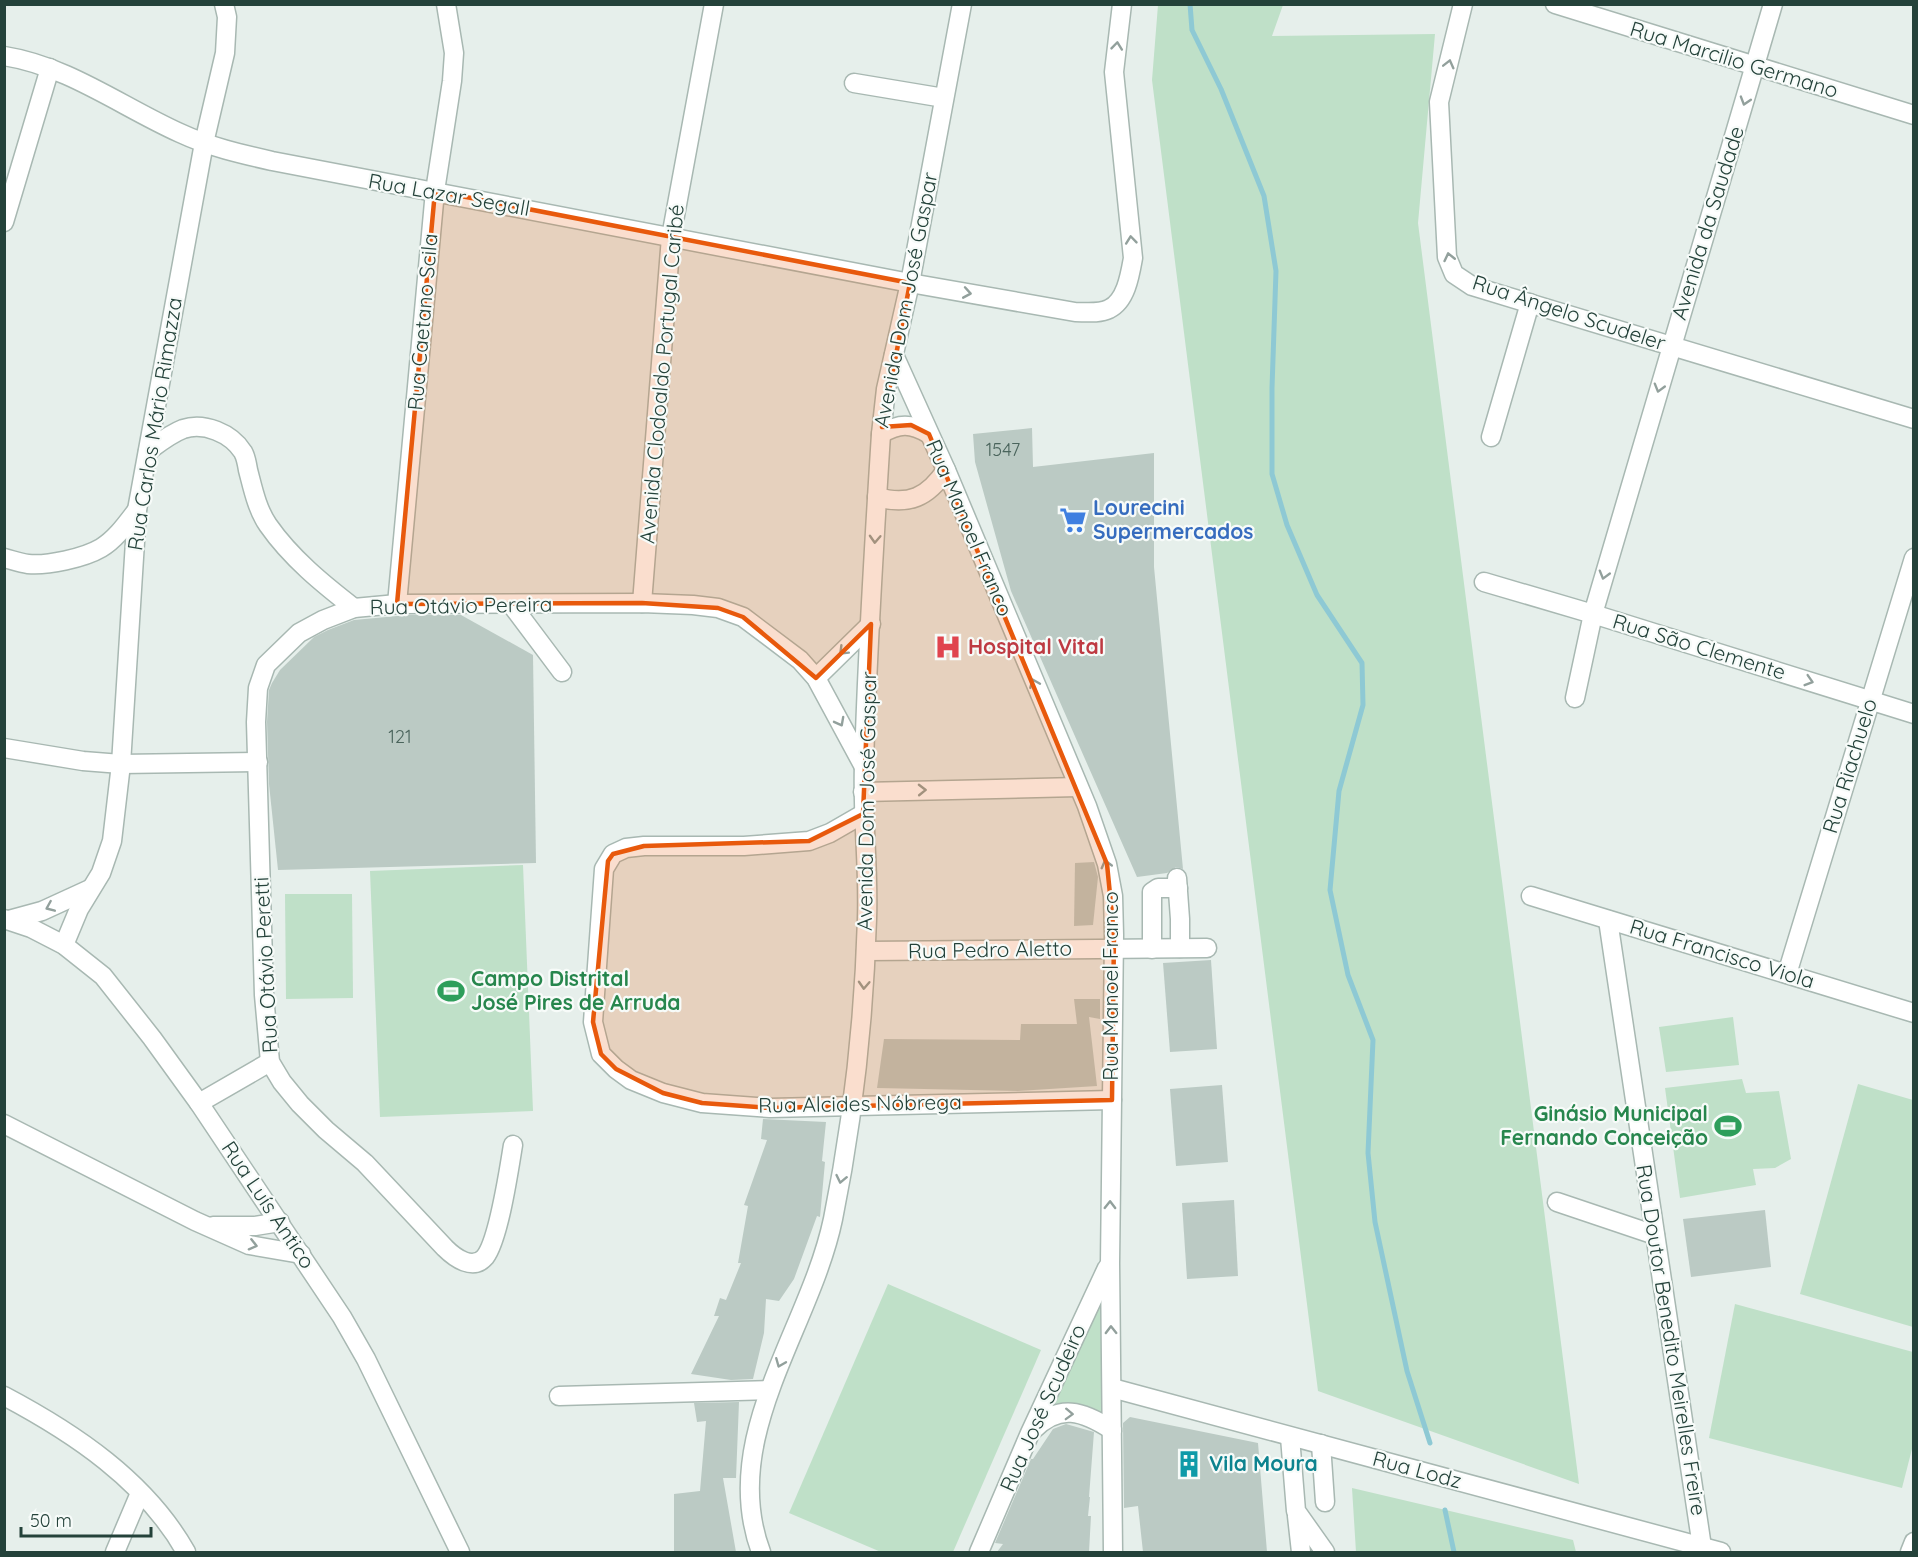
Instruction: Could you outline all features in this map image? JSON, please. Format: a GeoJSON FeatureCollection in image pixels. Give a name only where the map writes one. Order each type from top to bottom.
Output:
{"type":"FeatureCollection","features":[{"type":"Feature","properties":{"kind":"street","name":"Rua Carlos Mário Rimazza"},"geometry":{"type":"LineString","coordinates":[[64,945],[79,909],[101,873],[112,841],[121,764],[137,510],[204,142],[225,53],[227,17],[224,4]]}},
{"type":"Feature","properties":{"kind":"street","name":"Rua Caetano Scila"},"geometry":{"type":"LineString","coordinates":[[397,604],[435,192],[452,81],[453,52],[446,4]]}},
{"type":"Feature","properties":{"kind":"street","name":"Avenida Clodoaldo Portugal Caribé"},"geometry":{"type":"LineString","coordinates":[[642,603],[671,237],[714,4]]}},
{"type":"Feature","properties":{"kind":"street","name":"Avenida Dom José Gaspar"},"geometry":{"type":"LineString","coordinates":[[761,1552],[753,1532],[749,1477],[756,1436],[769,1390],[813,1284],[830,1230],[843,1167],[861,1022],[866,951],[863,792],[881,434],[886,389],[910,283],[962,4]]}},
{"type":"Feature","properties":{"kind":"street","name":"Rua Lazar Segall"},"geometry":{"type":"LineString","coordinates":[[4,56],[50,68],[181,134],[221,149],[272,161],[910,283],[1075,312],[1094,312],[1110,309],[1122,296],[1130,278],[1133,258],[1114,72],[1122,4]]}},
{"type":"Feature","properties":{"kind":"street","name":"Rua Ângelo Scudeler"},"geometry":{"type":"LineString","coordinates":[[1463,4],[1439,102],[1447,257],[1454,274],[1472,286],[1914,419]]}},
{"type":"Feature","properties":{"kind":"street","name":"Rua Marcilio Germano"},"geometry":{"type":"LineString","coordinates":[[1555,4],[1914,116]]}},
{"type":"Feature","properties":{"kind":"street","name":"Avenida da Saudade"},"geometry":{"type":"LineString","coordinates":[[1575,699],[1593,614],[1773,4]]}},
{"type":"Feature","properties":{"kind":"street"},"geometry":{"type":"LineString","coordinates":[[4,222],[50,68]]}},
{"type":"Feature","properties":{"kind":"street"},"geometry":{"type":"LineString","coordinates":[[854,83],[944,98]]}},
{"type":"Feature","properties":{"kind":"street"},"geometry":{"type":"LineString","coordinates":[[1491,437],[1530,303]]}},
{"type":"Feature","properties":{"kind":"street","name":"Rua Manoel Franco"},"geometry":{"type":"LineString","coordinates":[[894,355],[946,471],[1087,806],[1107,864],[1113,896],[1110,1263],[1113,1552]]}},
{"type":"Feature","properties":{"kind":"street"},"geometry":{"type":"LineString","coordinates":[[881,434],[890,428],[905,425],[918,427],[929,434]]}},
{"type":"Feature","properties":{"kind":"street","name":"Rua Otávio Pereira"},"geometry":{"type":"LineString","coordinates":[[148,451],[186,428],[204,427],[220,432],[233,441],[244,453],[255,498],[266,523],[284,546],[322,584],[354,608],[397,604],[642,603],[718,608],[743,617],[800,660],[816,678],[864,766]]}},
{"type":"Feature","properties":{"kind":"street"},"geometry":{"type":"LineString","coordinates":[[877,496],[899,501],[918,496],[934,488],[946,471]]}},
{"type":"Feature","properties":{"kind":"street"},"geometry":{"type":"LineString","coordinates":[[4,558],[29,564],[53,562],[101,548],[120,532],[137,510]]}},
{"type":"Feature","properties":{"kind":"street","name":"Rua Riachuelo"},"geometry":{"type":"LineString","coordinates":[[1787,974],[1914,558]]}},
{"type":"Feature","properties":{"kind":"street","name":"Rua São Clemente"},"geometry":{"type":"LineString","coordinates":[[1484,582],[1914,714]]}},
{"type":"Feature","properties":{"kind":"street"},"geometry":{"type":"LineString","coordinates":[[511,604],[562,672]]}},
{"type":"Feature","properties":{"kind":"street","name":"Rua Otávio Peretti"},"geometry":{"type":"LineString","coordinates":[[354,608],[323,620],[299,633],[266,665],[258,688],[256,722],[264,995],[270,1062],[282,1082],[309,1113],[365,1163],[454,1257],[464,1262],[475,1263],[484,1258],[492,1244],[505,1192],[513,1144]]}},
{"type":"Feature","properties":{"kind":"street"},"geometry":{"type":"LineString","coordinates":[[816,678],[871,624]]}},
{"type":"Feature","properties":{"kind":"street"},"geometry":{"type":"LineString","coordinates":[[4,748],[83,761],[121,764],[258,762]]}},
{"type":"Feature","properties":{"kind":"street"},"geometry":{"type":"LineString","coordinates":[[863,792],[1078,787]]}},
{"type":"Feature","properties":{"kind":"street","name":"Rua Alcides Nóbrega"},"geometry":{"type":"LineString","coordinates":[[863,814],[830,833],[808,841],[744,846],[644,846],[626,848],[613,854],[604,869],[593,1022],[601,1054],[631,1080],[663,1093],[702,1103],[770,1108],[1112,1100]]}},
{"type":"Feature","properties":{"kind":"street"},"geometry":{"type":"LineString","coordinates":[[1152,948],[1152,892],[1158,888],[1178,883],[1180,948]]}},
{"type":"Feature","properties":{"kind":"street"},"geometry":{"type":"LineString","coordinates":[[7,920],[42,911],[90,889]]}},
{"type":"Feature","properties":{"kind":"street","name":"Rua Francisco Viola"},"geometry":{"type":"LineString","coordinates":[[1531,896],[1914,1012]]}},
{"type":"Feature","properties":{"kind":"street","name":"Rua Luís Antico"},"geometry":{"type":"LineString","coordinates":[[7,920],[31,928],[64,945],[103,976],[199,1103],[342,1317],[366,1359],[460,1552]]}},
{"type":"Feature","properties":{"kind":"street","name":"Rua Doutor Benedito Meirelles Freire"},"geometry":{"type":"LineString","coordinates":[[1608,920],[1702,1547]]}},
{"type":"Feature","properties":{"kind":"street","name":"Rua Pedro Aletto"},"geometry":{"type":"LineString","coordinates":[[866,951],[1207,948]]}},
{"type":"Feature","properties":{"kind":"street"},"geometry":{"type":"LineString","coordinates":[[199,1103],[270,1062]]}},
{"type":"Feature","properties":{"kind":"street"},"geometry":{"type":"LineString","coordinates":[[4,1124],[173,1211],[249,1245],[301,1254]]}},
{"type":"Feature","properties":{"kind":"street"},"geometry":{"type":"LineString","coordinates":[[1557,1202],[1655,1235]]}},
{"type":"Feature","properties":{"kind":"street"},"geometry":{"type":"LineString","coordinates":[[208,1226],[255,1226],[280,1222]]}},
{"type":"Feature","properties":{"kind":"street","name":"Rua José Scudeiro"},"geometry":{"type":"LineString","coordinates":[[978,1552],[1030,1433],[1110,1263]]}},
{"type":"Feature","properties":{"kind":"street","name":"Rua Lodz"},"geometry":{"type":"LineString","coordinates":[[1112,1388],[1721,1552]]}},
{"type":"Feature","properties":{"kind":"street"},"geometry":{"type":"LineString","coordinates":[[559,1396],[769,1390]]}},
{"type":"Feature","properties":{"kind":"street"},"geometry":{"type":"LineString","coordinates":[[4,1396],[60,1427],[95,1452],[140,1493],[159,1514],[186,1552]]}},
{"type":"Feature","properties":{"kind":"street"},"geometry":{"type":"LineString","coordinates":[[1030,1433],[1044,1419],[1071,1412],[1098,1421],[1112,1430]]}},
{"type":"Feature","properties":{"kind":"street"},"geometry":{"type":"LineString","coordinates":[[1290,1437],[1301,1552]]}},
{"type":"Feature","properties":{"kind":"street"},"geometry":{"type":"LineString","coordinates":[[1321,1444],[1325,1502]]}},
{"type":"Feature","properties":{"kind":"street"},"geometry":{"type":"LineString","coordinates":[[115,1552],[140,1493]]}},
{"type":"Feature","properties":{"kind":"street"},"geometry":{"type":"LineString","coordinates":[[1296,1511],[1325,1552]]}},
{"type":"Feature","properties":{"kind":"street"},"geometry":{"type":"LineString","coordinates":[[1910,1552],[1914,1542]]}},
{"type":"Feature","properties":{"kind":"highlighted area"},"geometry":{"type":"Polygon","coordinates":[[[435,191],[910,283],[882,427],[911,425],[929,434],[1107,864],[1114,935],[1112,1100],[770,1108],[702,1103],[663,1093],[616,1069],[601,1054],[593,1022],[608,861],[613,854],[644,846],[809,841],[863,814],[871,624],[816,678],[743,617],[718,608],[642,603],[397,604],[435,191]]]}},
{"type":"Feature","properties":{"kind":"green space"},"geometry":{"type":"Polygon","coordinates":[[[1158,5],[1283,5],[1272,36],[1435,34],[1418,223],[1579,1484],[1318,1391],[1152,80],[1158,5]]]}},
{"type":"Feature","properties":{"kind":"green space","name":"Campo Distrital José Pires de Arruda"},"geometry":{"type":"Polygon","coordinates":[[[523,865],[533,1111],[380,1117],[370,871],[523,865]]]}},
{"type":"Feature","properties":{"kind":"green space"},"geometry":{"type":"Polygon","coordinates":[[[285,894],[352,894],[353,998],[286,999],[285,894]]]}},
{"type":"Feature","properties":{"kind":"green space"},"geometry":{"type":"Polygon","coordinates":[[[1733,1017],[1739,1065],[1666,1072],[1659,1027],[1733,1017]]]}},
{"type":"Feature","properties":{"kind":"green space","name":"Ginásio Municipal Fernando Conceição"},"geometry":{"type":"Polygon","coordinates":[[[1742,1079],[1746,1093],[1779,1091],[1791,1159],[1775,1168],[1753,1169],[1756,1185],[1680,1198],[1665,1088],[1742,1079]]]}},
{"type":"Feature","properties":{"kind":"green space"},"geometry":{"type":"Polygon","coordinates":[[[1858,1084],[1913,1100],[1913,1327],[1800,1294],[1858,1084]]]}},
{"type":"Feature","properties":{"kind":"green space"},"geometry":{"type":"Polygon","coordinates":[[[888,1284],[1041,1350],[953,1552],[881,1552],[789,1513],[888,1284]]]}},
{"type":"Feature","properties":{"kind":"green space"},"geometry":{"type":"Polygon","coordinates":[[[1100,1302],[1106,1414],[1051,1407],[1100,1302]]]}},
{"type":"Feature","properties":{"kind":"green space"},"geometry":{"type":"Polygon","coordinates":[[[1735,1304],[1913,1352],[1913,1445],[1902,1488],[1709,1438],[1735,1304]]]}},
{"type":"Feature","properties":{"kind":"green space"},"geometry":{"type":"Polygon","coordinates":[[[1352,1488],[1573,1540],[1576,1552],[1356,1552],[1352,1488]]]}},
{"type":"Feature","properties":{"kind":"building"},"geometry":{"type":"Polygon","coordinates":[[[1032,428],[1033,467],[1154,453],[1154,567],[1183,869],[1176,867],[1167,873],[1137,877],[1011,591],[975,462],[973,434],[1032,428]]]}},
{"type":"Feature","properties":{"kind":"building"},"geometry":{"type":"Polygon","coordinates":[[[408,615],[461,615],[533,655],[536,863],[278,870],[269,784],[267,722],[269,690],[272,683],[280,670],[314,637],[328,630],[354,620],[408,615]]]}},
{"type":"Feature","properties":{"kind":"building"},"geometry":{"type":"Polygon","coordinates":[[[1094,862],[1098,877],[1093,925],[1074,926],[1075,863],[1094,862]]]}},
{"type":"Feature","properties":{"kind":"building"},"geometry":{"type":"Polygon","coordinates":[[[1211,960],[1217,1049],[1170,1052],[1163,963],[1211,960]]]}},
{"type":"Feature","properties":{"kind":"building"},"geometry":{"type":"Polygon","coordinates":[[[1074,999],[1100,999],[1100,1019],[1089,1017],[1097,1086],[1018,1091],[877,1088],[884,1039],[1020,1040],[1021,1024],[1077,1024],[1074,999]]]}},
{"type":"Feature","properties":{"kind":"building"},"geometry":{"type":"Polygon","coordinates":[[[1222,1085],[1228,1162],[1176,1166],[1170,1089],[1222,1085]]]}},
{"type":"Feature","properties":{"kind":"building"},"geometry":{"type":"Polygon","coordinates":[[[763,1119],[826,1122],[820,1217],[817,1216],[794,1279],[779,1301],[766,1299],[764,1333],[753,1379],[731,1380],[691,1374],[719,1316],[714,1316],[720,1298],[726,1300],[741,1263],[738,1263],[748,1206],[744,1205],[767,1140],[761,1139],[763,1119]]]}},
{"type":"Feature","properties":{"kind":"building"},"geometry":{"type":"Polygon","coordinates":[[[1234,1200],[1238,1276],[1187,1279],[1182,1203],[1234,1200]]]}},
{"type":"Feature","properties":{"kind":"building"},"geometry":{"type":"Polygon","coordinates":[[[1765,1210],[1771,1267],[1691,1277],[1683,1219],[1765,1210]]]}},
{"type":"Feature","properties":{"kind":"building"},"geometry":{"type":"Polygon","coordinates":[[[739,1402],[736,1478],[723,1478],[736,1552],[674,1552],[674,1494],[700,1491],[706,1421],[697,1422],[694,1403],[739,1402]]]}},
{"type":"Feature","properties":{"kind":"building"},"geometry":{"type":"Polygon","coordinates":[[[1130,1417],[1258,1443],[1267,1552],[1143,1552],[1138,1506],[1124,1508],[1123,1423],[1130,1417]]]}},
{"type":"Feature","properties":{"kind":"building"},"geometry":{"type":"Polygon","coordinates":[[[1066,1424],[1094,1432],[1088,1516],[1091,1516],[1089,1552],[997,1552],[1003,1544],[995,1543],[1031,1459],[1053,1429],[1066,1424]]]}},
{"type":"Feature","properties":{"kind":"waterway"},"geometry":{"type":"LineString","coordinates":[[1190,4],[1192,30],[1221,89],[1264,196],[1276,271],[1272,474],[1287,525],[1317,595],[1362,663],[1363,705],[1339,791],[1330,890],[1348,975],[1373,1040],[1368,1153],[1375,1222],[1407,1371],[1430,1443]]}},
{"type":"Feature","properties":{"kind":"waterway"},"geometry":{"type":"LineString","coordinates":[[1445,1510],[1454,1552]]}},
{"type":"Feature","properties":{"kind":"place","name":"Lourecini Supermercados"},"geometry":{"type":"Point","coordinates":[1073,520]}},
{"type":"Feature","properties":{"kind":"place","name":"Hospital Vital"},"geometry":{"type":"Point","coordinates":[948,647]}},
{"type":"Feature","properties":{"kind":"place","name":"Campo Distrital José Pires de Arruda"},"geometry":{"type":"Point","coordinates":[451,991]}},
{"type":"Feature","properties":{"kind":"place","name":"Ginásio Municipal Fernando Conceição"},"geometry":{"type":"Point","coordinates":[1728,1126]}},
{"type":"Feature","properties":{"kind":"place","name":"Vila Moura"},"geometry":{"type":"Point","coordinates":[1189,1464]}}]}
